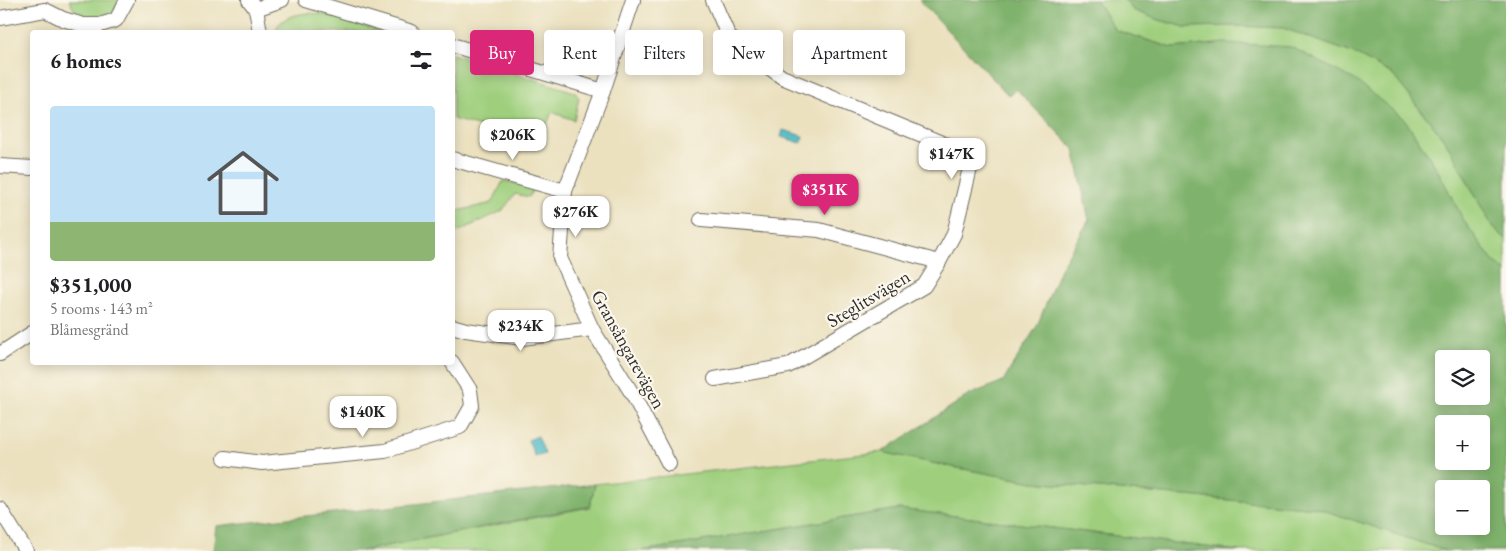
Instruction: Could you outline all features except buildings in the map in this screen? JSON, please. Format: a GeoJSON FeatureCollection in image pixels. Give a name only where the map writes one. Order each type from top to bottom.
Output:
{"type":"FeatureCollection","features":[{"type":"Feature","properties":{"kind":"street"},"geometry":{"type":"LineString","coordinates":[[0,18],[45,10],[55,0]]}},
{"type":"Feature","properties":{"kind":"street"},"geometry":{"type":"LineString","coordinates":[[45,10],[83,26],[100,25],[116,20],[127,0]]}},
{"type":"Feature","properties":{"kind":"street"},"geometry":{"type":"LineString","coordinates":[[259,30],[253,5],[282,0]]}},
{"type":"Feature","properties":{"kind":"street"},"geometry":{"type":"LineString","coordinates":[[306,0],[405,30]]}},
{"type":"Feature","properties":{"kind":"street","name":"Gransångarevägen"},"geometry":{"type":"LineString","coordinates":[[633,0],[603,91],[566,191],[560,258],[592,329],[633,395],[669,464]]}},
{"type":"Feature","properties":{"kind":"street","name":"Steglitsvägen"},"geometry":{"type":"LineString","coordinates":[[714,0],[729,37],[782,77],[973,156],[954,234],[924,286],[788,366],[715,379]]}},
{"type":"Feature","properties":{"kind":"street"},"geometry":{"type":"LineString","coordinates":[[455,46],[603,91]]}},
{"type":"Feature","properties":{"kind":"street"},"geometry":{"type":"LineString","coordinates":[[455,160],[566,191]]}},
{"type":"Feature","properties":{"kind":"street"},"geometry":{"type":"LineString","coordinates":[[0,166],[30,168]]}},
{"type":"Feature","properties":{"kind":"street"},"geometry":{"type":"LineString","coordinates":[[701,220],[819,230],[939,262]]}},
{"type":"Feature","properties":{"kind":"street"},"geometry":{"type":"LineString","coordinates":[[455,327],[522,338],[592,329]]}},
{"type":"Feature","properties":{"kind":"street"},"geometry":{"type":"LineString","coordinates":[[0,354],[30,334]]}},
{"type":"Feature","properties":{"kind":"street"},"geometry":{"type":"LineString","coordinates":[[225,458],[262,463],[385,451],[460,427],[472,406],[470,390],[454,365]]}},
{"type":"Feature","properties":{"kind":"street"},"geometry":{"type":"LineString","coordinates":[[0,509],[26,551]]}},
{"type":"Feature","properties":{"kind":"green space"},"geometry":{"type":"Polygon","coordinates":[[[69,0],[120,0],[110,18],[80,21],[69,0]]]}},
{"type":"Feature","properties":{"kind":"green space"},"geometry":{"type":"Polygon","coordinates":[[[919,0],[1096,0],[1115,30],[1172,48],[1226,43],[1291,47],[1355,80],[1405,120],[1437,169],[1464,221],[1492,260],[1506,272],[1506,551],[1446,551],[1317,508],[1033,482],[882,452],[969,395],[1003,381],[1037,326],[1060,269],[1089,220],[1074,149],[1016,89],[1009,96],[919,0]]]}},
{"type":"Feature","properties":{"kind":"green space"},"geometry":{"type":"Polygon","coordinates":[[[1096,0],[1125,0],[1133,10],[1185,27],[1235,26],[1283,28],[1355,54],[1392,74],[1446,142],[1492,226],[1506,239],[1506,272],[1492,260],[1464,221],[1437,169],[1405,120],[1226,43],[1172,48],[1115,30],[1096,0]]]}},
{"type":"Feature","properties":{"kind":"green space"},"geometry":{"type":"Polygon","coordinates":[[[1125,0],[1506,0],[1506,239],[1492,226],[1446,142],[1392,74],[1355,54],[1283,28],[1235,26],[1185,27],[1133,10],[1125,0]]]}},
{"type":"Feature","properties":{"kind":"green space"},"geometry":{"type":"Polygon","coordinates":[[[299,14],[325,14],[377,30],[276,30],[284,20],[299,14]]]}},
{"type":"Feature","properties":{"kind":"green space"},"geometry":{"type":"Polygon","coordinates":[[[455,55],[470,60],[470,75],[520,75],[575,92],[579,98],[574,120],[552,112],[539,144],[455,120],[455,55]]]}},
{"type":"Feature","properties":{"kind":"green space"},"geometry":{"type":"Polygon","coordinates":[[[503,181],[534,187],[529,197],[515,194],[502,211],[455,233],[455,212],[492,203],[503,181]]]}},
{"type":"Feature","properties":{"kind":"green space"},"geometry":{"type":"Polygon","coordinates":[[[882,452],[1033,482],[1317,508],[1446,551],[1239,551],[899,509],[641,551],[361,551],[590,507],[595,484],[882,452]]]}},
{"type":"Feature","properties":{"kind":"green space"},"geometry":{"type":"Polygon","coordinates":[[[595,484],[590,506],[361,551],[213,551],[216,526],[595,484]]]}},
{"type":"Feature","properties":{"kind":"green space"},"geometry":{"type":"Polygon","coordinates":[[[899,509],[1239,551],[642,551],[899,509]]]}},
{"type":"Feature","properties":{"kind":"water"},"geometry":{"type":"Polygon","coordinates":[[[783,130],[803,136],[801,143],[781,137],[783,130]]]}},
{"type":"Feature","properties":{"kind":"water"},"geometry":{"type":"Polygon","coordinates":[[[538,436],[545,454],[535,457],[528,440],[538,436]]]}}]}
